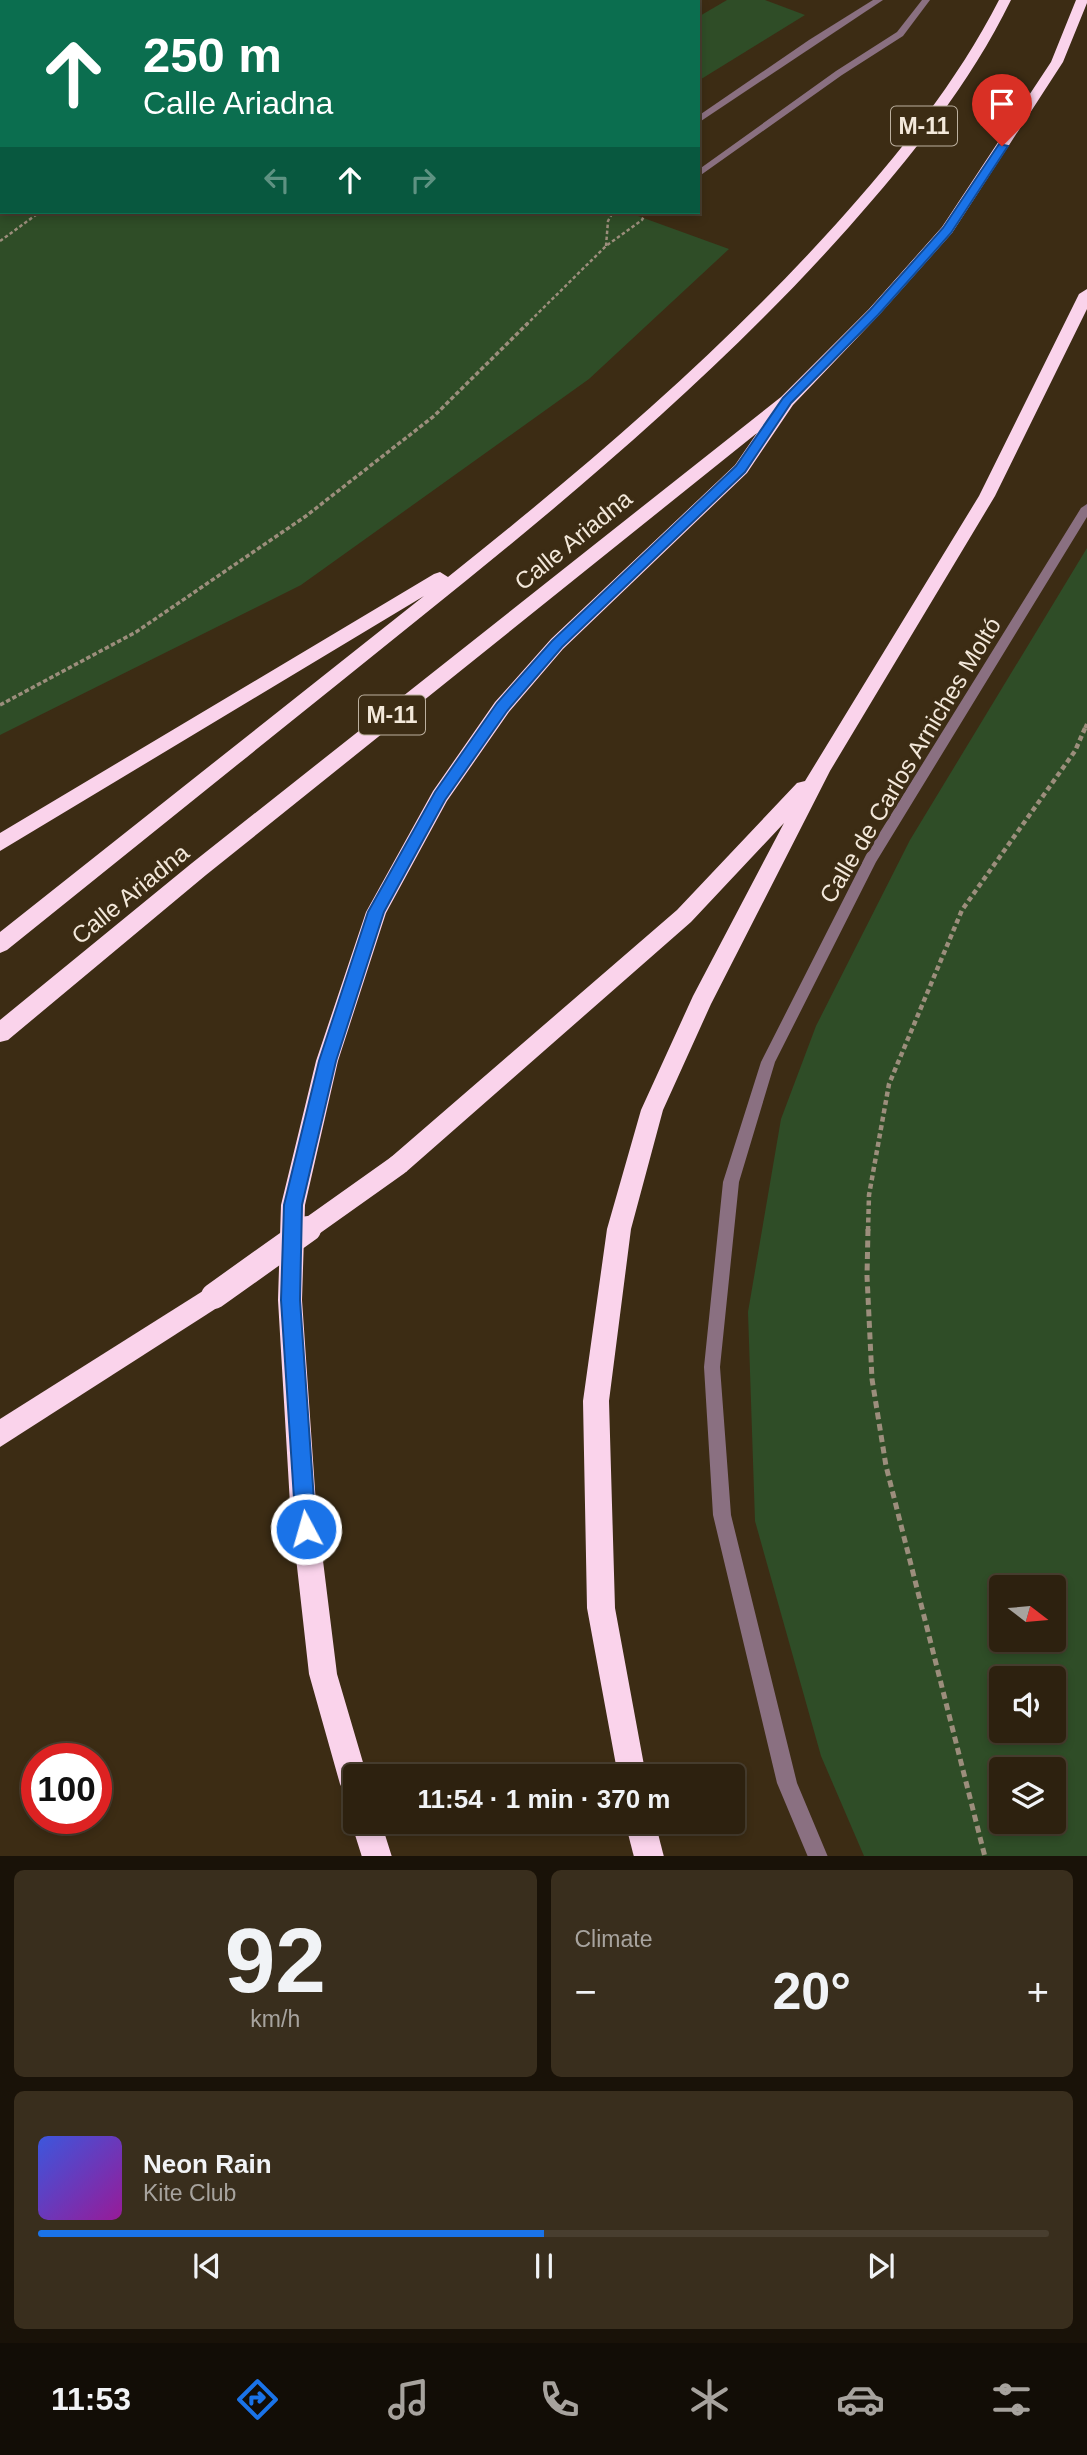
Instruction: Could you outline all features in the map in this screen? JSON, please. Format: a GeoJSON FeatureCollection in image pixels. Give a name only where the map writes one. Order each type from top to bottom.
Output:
{"type":"FeatureCollection","features":[{"type":"Feature","properties":{"kind":"highway","name":"Calle Ariadna"},"geometry":{"type":"LineString","coordinates":[[0,944],[514,534],[626,442],[713,363],[830,242],[905,152],[971,60],[1005,0]]}},
{"type":"Feature","properties":{"kind":"highway","name":"Calle Ariadna"},"geometry":{"type":"LineString","coordinates":[[0,1033],[199,869],[787,401],[874,312],[947,230],[1057,62],[1082,0]]}},
{"type":"Feature","properties":{"kind":"highway"},"geometry":{"type":"LineString","coordinates":[[630,1764],[601,1608],[596,1401],[619,1229],[652,1110],[701,1002],[822,768],[987,496],[1087,294]]}},
{"type":"Feature","properties":{"kind":"highway"},"geometry":{"type":"LineString","coordinates":[[349,1764],[323,1674],[303,1504],[290,1300],[293,1205],[327,1061],[376,912],[440,796],[502,707],[557,644],[741,469],[787,401]]}},
{"type":"Feature","properties":{"kind":"highway"},"geometry":{"type":"LineString","coordinates":[[0,842],[514,534]]}},
{"type":"Feature","properties":{"kind":"highway"},"geometry":{"type":"LineString","coordinates":[[0,1434],[214,1296],[398,1165],[684,916],[822,768]]}},
{"type":"Feature","properties":{"kind":"highway"},"geometry":{"type":"LineString","coordinates":[[370,1834],[377,1856]]}},
{"type":"Feature","properties":{"kind":"highway"},"geometry":{"type":"LineString","coordinates":[[643,1834],[649,1856]]}},
{"type":"Feature","properties":{"kind":"street"},"geometry":{"type":"LineString","coordinates":[[700,119],[879,0]]}},
{"type":"Feature","properties":{"kind":"street"},"geometry":{"type":"LineString","coordinates":[[700,173],[839,73],[900,33],[926,0]]}},
{"type":"Feature","properties":{"kind":"street","name":"Calle de Carlos Arniches Moltó"},"geometry":{"type":"LineString","coordinates":[[818,1856],[787,1783],[722,1514],[712,1367],[731,1182],[768,1062],[871,859],[1087,508]]}},
{"type":"Feature","properties":{"kind":"path"},"geometry":{"type":"LineString","coordinates":[[0,241],[37,214]]}},
{"type":"Feature","properties":{"kind":"path"},"geometry":{"type":"LineString","coordinates":[[606,246],[608,221],[613,214]]}},
{"type":"Feature","properties":{"kind":"path"},"geometry":{"type":"LineString","coordinates":[[0,705],[136,632],[306,516],[434,416],[606,246],[642,220],[645,214]]}},
{"type":"Feature","properties":{"kind":"path"},"geometry":{"type":"LineString","coordinates":[[985,1856],[886,1466],[872,1379],[867,1276],[869,1195],[888,1084],[962,910],[1075,751],[1087,723]]}},
{"type":"Feature","properties":{"kind":"green space"},"geometry":{"type":"Polygon","coordinates":[[[727,0],[765,0],[805,15],[700,80],[700,16],[727,0]]]}},
{"type":"Feature","properties":{"kind":"green space"},"geometry":{"type":"Polygon","coordinates":[[[0,214],[633,214],[729,249],[589,379],[301,585],[0,735],[0,214]]]}},
{"type":"Feature","properties":{"kind":"green space"},"geometry":{"type":"Polygon","coordinates":[[[1087,548],[1087,1856],[864,1856],[821,1756],[755,1521],[748,1312],[781,1119],[816,1026],[910,840],[1087,548]]]}},
{"type":"Feature","properties":{"kind":"route"},"geometry":{"type":"LineString","coordinates":[[306,1529],[290,1300],[293,1205],[327,1061],[376,912],[440,796],[502,707],[557,644],[741,469],[787,401],[874,312],[947,230],[1002,146]]}}]}
